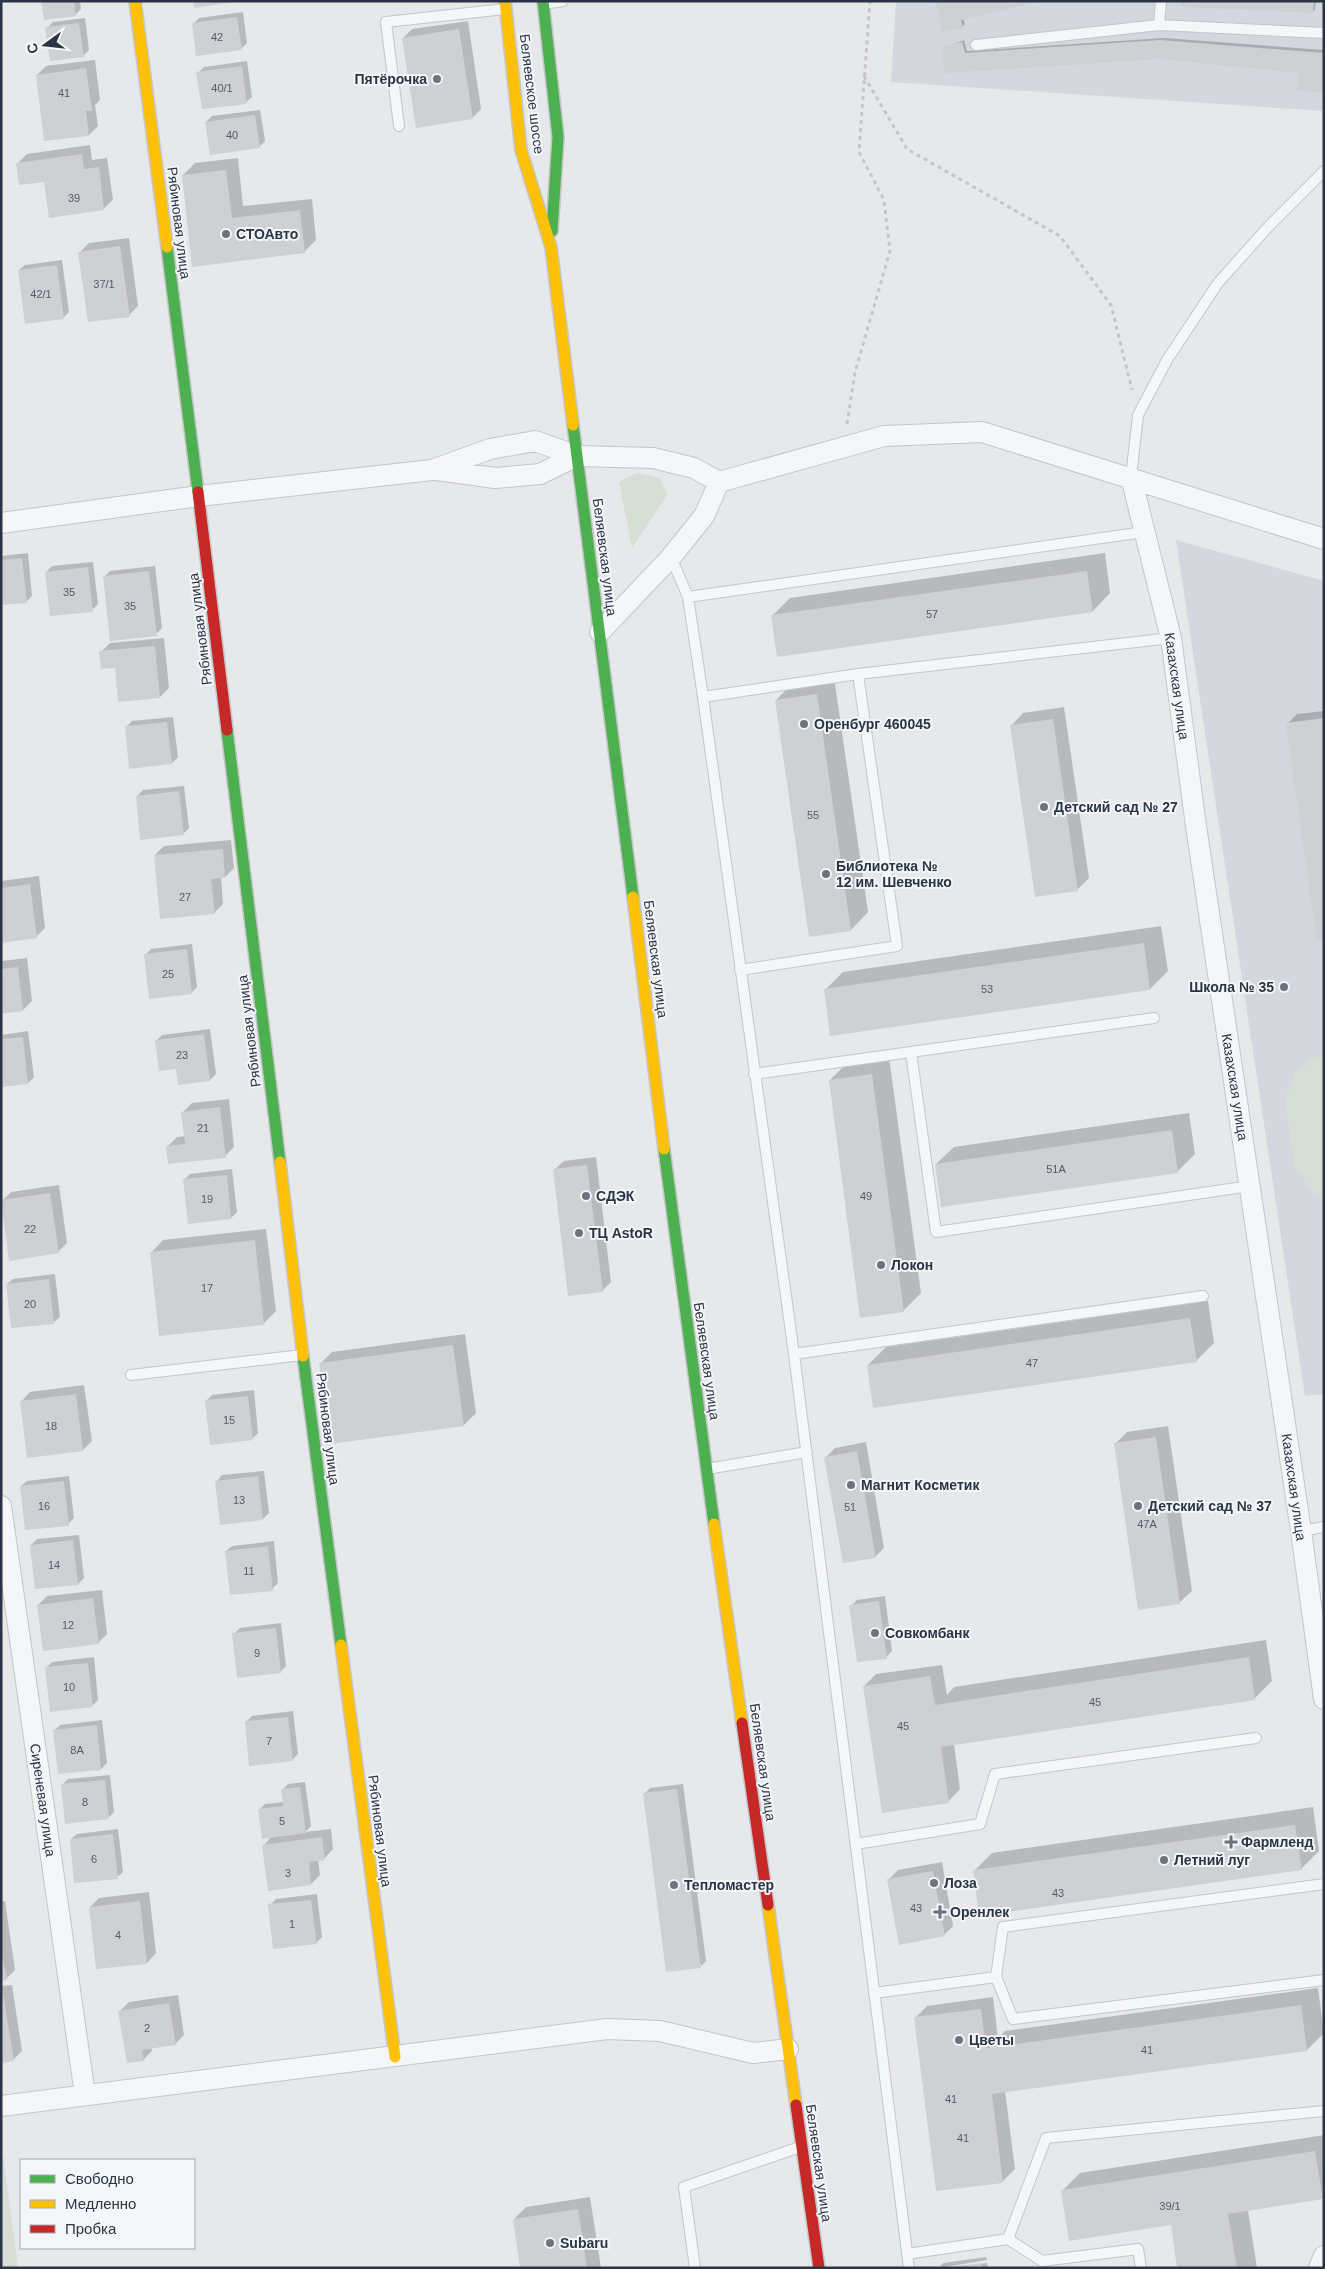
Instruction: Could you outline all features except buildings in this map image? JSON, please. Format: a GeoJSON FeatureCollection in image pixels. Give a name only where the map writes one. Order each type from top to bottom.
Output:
{"type":"FeatureCollection","features":[{"type":"Feature","properties":{"kind":"main road","name":"Рябиновая улица"},"geometry":{"type":"LineString","coordinates":[[135,1],[199,496],[303,1355],[395,2057]]}},
{"type":"Feature","properties":{"kind":"main road","name":"Беляевское шоссе"},"geometry":{"type":"LineString","coordinates":[[543,3],[558,137],[551,248]]}},
{"type":"Feature","properties":{"kind":"main road","name":"Беляевское шоссе"},"geometry":{"type":"LineString","coordinates":[[506,5],[521,150],[551,248],[577,456]]}},
{"type":"Feature","properties":{"kind":"main road","name":"Беляевская улица"},"geometry":{"type":"LineString","coordinates":[[577,456],[686,1321],[819,2268]]}},
{"type":"Feature","properties":{"kind":"street"},"geometry":{"type":"LineString","coordinates":[[1,523],[199,496],[432,470],[490,449],[535,441],[577,456],[653,458],[694,468],[719,482],[884,436],[982,432],[1131,477],[1324,539]]}},
{"type":"Feature","properties":{"kind":"street"},"geometry":{"type":"LineString","coordinates":[[432,470],[495,478],[540,474],[577,456]]}},
{"type":"Feature","properties":{"kind":"street","name":"Казахская улица"},"geometry":{"type":"LineString","coordinates":[[1131,477],[1171,638],[1196,826],[1321,1662],[1324,1699]]}},
{"type":"Feature","properties":{"kind":"street"},"geometry":{"type":"LineString","coordinates":[[600,632],[671,557],[704,516],[719,482]]}},
{"type":"Feature","properties":{"kind":"street","name":"Сиреневая улица"},"geometry":{"type":"LineString","coordinates":[[1,1506],[85,2095]]}},
{"type":"Feature","properties":{"kind":"street"},"geometry":{"type":"LineString","coordinates":[[1,2106],[607,2030],[660,2031],[753,2053],[788,2050]]}},
{"type":"Feature","properties":{"kind":"street"},"geometry":{"type":"LineString","coordinates":[[1319,2268],[1324,2256]]}},
{"type":"Feature","properties":{"kind":"lane"},"geometry":{"type":"LineString","coordinates":[[543,3],[563,1]]}},
{"type":"Feature","properties":{"kind":"lane"},"geometry":{"type":"LineString","coordinates":[[1159,25],[1161,1]]}},
{"type":"Feature","properties":{"kind":"lane"},"geometry":{"type":"LineString","coordinates":[[399,126],[386,22],[506,5]]}},
{"type":"Feature","properties":{"kind":"lane"},"geometry":{"type":"LineString","coordinates":[[976,44],[1159,25],[1324,33]]}},
{"type":"Feature","properties":{"kind":"lane"},"geometry":{"type":"LineString","coordinates":[[1131,477],[1138,416],[1167,360],[1218,283],[1324,171]]}},
{"type":"Feature","properties":{"kind":"lane"},"geometry":{"type":"LineString","coordinates":[[688,597],[1144,532]]}},
{"type":"Feature","properties":{"kind":"lane"},"geometry":{"type":"LineString","coordinates":[[671,557],[688,597],[703,697],[807,1452],[909,2268]]}},
{"type":"Feature","properties":{"kind":"lane"},"geometry":{"type":"LineString","coordinates":[[703,697],[858,674],[1171,638]]}},
{"type":"Feature","properties":{"kind":"lane"},"geometry":{"type":"LineString","coordinates":[[740,970],[897,946],[858,674]]}},
{"type":"Feature","properties":{"kind":"lane"},"geometry":{"type":"LineString","coordinates":[[754,1074],[1154,1018]]}},
{"type":"Feature","properties":{"kind":"lane"},"geometry":{"type":"LineString","coordinates":[[911,1052],[936,1232],[1250,1186]]}},
{"type":"Feature","properties":{"kind":"lane"},"geometry":{"type":"LineString","coordinates":[[794,1354],[1203,1296]]}},
{"type":"Feature","properties":{"kind":"lane"},"geometry":{"type":"LineString","coordinates":[[131,1375],[303,1355]]}},
{"type":"Feature","properties":{"kind":"lane"},"geometry":{"type":"LineString","coordinates":[[707,1469],[807,1452]]}},
{"type":"Feature","properties":{"kind":"lane"},"geometry":{"type":"LineString","coordinates":[[1301,1531],[1324,1527]]}},
{"type":"Feature","properties":{"kind":"lane"},"geometry":{"type":"LineString","coordinates":[[856,1844],[980,1824],[995,1774],[1256,1738]]}},
{"type":"Feature","properties":{"kind":"lane"},"geometry":{"type":"LineString","coordinates":[[1324,1884],[1003,1927],[996,1977],[1014,2019],[1324,1980]]}},
{"type":"Feature","properties":{"kind":"lane"},"geometry":{"type":"LineString","coordinates":[[874,1993],[996,1977]]}},
{"type":"Feature","properties":{"kind":"lane"},"geometry":{"type":"LineString","coordinates":[[1008,2239],[1046,2138],[1324,2112]]}},
{"type":"Feature","properties":{"kind":"lane"},"geometry":{"type":"LineString","coordinates":[[695,2268],[684,2187],[801,2147]]}},
{"type":"Feature","properties":{"kind":"lane"},"geometry":{"type":"LineString","coordinates":[[906,2254],[1008,2239],[1042,2261],[1138,2249],[1140,2268]]}},
{"type":"Feature","properties":{"kind":"path"},"geometry":{"type":"LineString","coordinates":[[844,447],[855,372],[890,251],[884,200],[859,152],[870,1]]}},
{"type":"Feature","properties":{"kind":"path"},"geometry":{"type":"LineString","coordinates":[[864,76],[907,149],[1060,236],[1112,305],[1138,416]]}},
{"type":"Feature","properties":{"kind":"shaded area"},"geometry":{"type":"Polygon","coordinates":[[[896,1],[1324,1],[1324,111],[891,82],[896,1]]]}},
{"type":"Feature","properties":{"kind":"shaded area"},"geometry":{"type":"Polygon","coordinates":[[[637,473],[660,478],[667,495],[632,548],[619,482],[637,473]]]}},
{"type":"Feature","properties":{"kind":"shaded area","name":"Школа № 35"},"geometry":{"type":"Polygon","coordinates":[[[1176,540],[1324,581],[1324,1394],[1305,1396],[1176,540]]]}},
{"type":"Feature","properties":{"kind":"shaded area"},"geometry":{"type":"Polygon","coordinates":[[[1324,1056],[1324,1197],[1315,1196],[1294,1164],[1285,1098],[1297,1070],[1316,1057],[1324,1056]]]}},
{"type":"Feature","properties":{"kind":"shaded area"},"geometry":{"type":"Polygon","coordinates":[[[1,2154],[3,2154],[18,2268],[1,2268],[1,2154]]]}},
{"type":"Feature","properties":{"kind":"traffic: fast"},"geometry":{"type":"LineString","coordinates":[[543,1],[558,137],[552,231]]}},
{"type":"Feature","properties":{"kind":"traffic: fast"},"geometry":{"type":"LineString","coordinates":[[167,247],[198,492]]}},
{"type":"Feature","properties":{"kind":"traffic: fast"},"geometry":{"type":"LineString","coordinates":[[573,425],[633,897]]}},
{"type":"Feature","properties":{"kind":"traffic: fast"},"geometry":{"type":"LineString","coordinates":[[227,730],[280,1162]]}},
{"type":"Feature","properties":{"kind":"traffic: fast"},"geometry":{"type":"LineString","coordinates":[[664,1149],[714,1524]]}},
{"type":"Feature","properties":{"kind":"traffic: fast"},"geometry":{"type":"LineString","coordinates":[[303,1356],[341,1645]]}},
{"type":"Feature","properties":{"kind":"traffic: slow"},"geometry":{"type":"LineString","coordinates":[[135,1],[167,247]]}},
{"type":"Feature","properties":{"kind":"traffic: slow"},"geometry":{"type":"LineString","coordinates":[[505,1],[521,150],[551,247],[573,425]]}},
{"type":"Feature","properties":{"kind":"traffic: slow"},"geometry":{"type":"LineString","coordinates":[[633,897],[664,1149]]}},
{"type":"Feature","properties":{"kind":"traffic: slow"},"geometry":{"type":"LineString","coordinates":[[280,1162],[303,1356]]}},
{"type":"Feature","properties":{"kind":"traffic: slow"},"geometry":{"type":"LineString","coordinates":[[714,1524],[742,1723]]}},
{"type":"Feature","properties":{"kind":"traffic: slow"},"geometry":{"type":"LineString","coordinates":[[341,1645],[395,2057]]}},
{"type":"Feature","properties":{"kind":"traffic: slow"},"geometry":{"type":"LineString","coordinates":[[768,1905],[796,2105]]}},
{"type":"Feature","properties":{"kind":"traffic: jam"},"geometry":{"type":"LineString","coordinates":[[198,492],[227,730]]}},
{"type":"Feature","properties":{"kind":"traffic: jam"},"geometry":{"type":"LineString","coordinates":[[742,1723],[768,1905]]}},
{"type":"Feature","properties":{"kind":"traffic: jam"},"geometry":{"type":"LineString","coordinates":[[796,2105],[819,2268]]}},
{"type":"Feature","properties":{"kind":"place","name":"Пятёрочка"},"geometry":{"type":"Point","coordinates":[437,79]}},
{"type":"Feature","properties":{"kind":"place","name":"СТОАвто"},"geometry":{"type":"Point","coordinates":[226,234]}},
{"type":"Feature","properties":{"kind":"place","name":"Оренбург 460045"},"geometry":{"type":"Point","coordinates":[804,724]}},
{"type":"Feature","properties":{"kind":"place","name":"Детский сад № 27"},"geometry":{"type":"Point","coordinates":[1044,807]}},
{"type":"Feature","properties":{"kind":"place","name":"Библиотека № 12 им. Шевченко"},"geometry":{"type":"Point","coordinates":[826,874]}},
{"type":"Feature","properties":{"kind":"place","name":"Школа № 35"},"geometry":{"type":"Point","coordinates":[1284,987]}},
{"type":"Feature","properties":{"kind":"place","name":"СДЭК"},"geometry":{"type":"Point","coordinates":[586,1196]}},
{"type":"Feature","properties":{"kind":"place","name":"ТЦ AstoR"},"geometry":{"type":"Point","coordinates":[579,1233]}},
{"type":"Feature","properties":{"kind":"place","name":"Локон"},"geometry":{"type":"Point","coordinates":[881,1265]}},
{"type":"Feature","properties":{"kind":"place","name":"Магнит Косметик"},"geometry":{"type":"Point","coordinates":[851,1485]}},
{"type":"Feature","properties":{"kind":"place","name":"Детский сад № 37"},"geometry":{"type":"Point","coordinates":[1138,1506]}},
{"type":"Feature","properties":{"kind":"place","name":"Совкомбанк"},"geometry":{"type":"Point","coordinates":[875,1633]}},
{"type":"Feature","properties":{"kind":"place","name":"Фармленд"},"geometry":{"type":"Point","coordinates":[1231,1842]}},
{"type":"Feature","properties":{"kind":"place","name":"Летний луг"},"geometry":{"type":"Point","coordinates":[1164,1860]}},
{"type":"Feature","properties":{"kind":"place","name":"Лоза"},"geometry":{"type":"Point","coordinates":[934,1883]}},
{"type":"Feature","properties":{"kind":"place","name":"Тепломастер"},"geometry":{"type":"Point","coordinates":[674,1885]}},
{"type":"Feature","properties":{"kind":"place","name":"Оренлек"},"geometry":{"type":"Point","coordinates":[940,1912]}},
{"type":"Feature","properties":{"kind":"place","name":"Цветы"},"geometry":{"type":"Point","coordinates":[959,2040]}},
{"type":"Feature","properties":{"kind":"place","name":"Subaru"},"geometry":{"type":"Point","coordinates":[550,2243]}}]}
